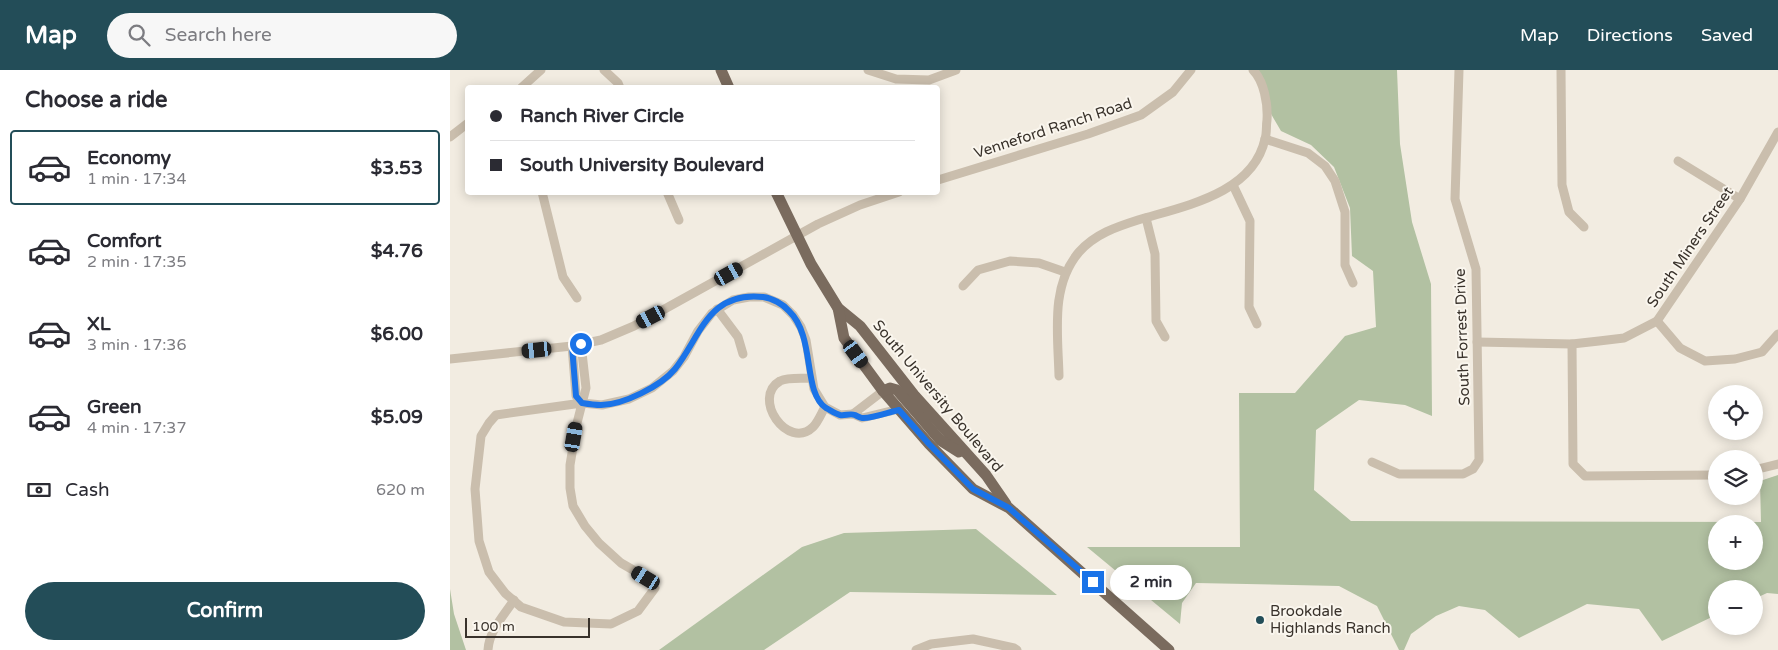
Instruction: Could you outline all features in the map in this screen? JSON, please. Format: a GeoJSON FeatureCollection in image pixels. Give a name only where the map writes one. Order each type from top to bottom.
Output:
{"type":"FeatureCollection","features":[{"type":"Feature","properties":{"kind":"main road"},"geometry":{"type":"LineString","coordinates":[[722,70],[728,85]]}},
{"type":"Feature","properties":{"kind":"main road","name":"South University Boulevard"},"geometry":{"type":"LineString","coordinates":[[777,195],[811,264],[838,308],[860,326],[914,395],[986,475],[1009,508],[1169,650]]}},
{"type":"Feature","properties":{"kind":"main road","name":"South University Boulevard"},"geometry":{"type":"LineString","coordinates":[[838,308],[844,338],[899,410],[973,489],[1009,508]]}},
{"type":"Feature","properties":{"kind":"main road"},"geometry":{"type":"LineString","coordinates":[[883,391],[890,388],[897,390],[940,440],[967,456]]}},
{"type":"Feature","properties":{"kind":"street"},"geometry":{"type":"LineString","coordinates":[[524,85],[541,70]]}},
{"type":"Feature","properties":{"kind":"street"},"geometry":{"type":"LineString","coordinates":[[604,70],[619,85]]}},
{"type":"Feature","properties":{"kind":"street"},"geometry":{"type":"LineString","coordinates":[[868,70],[896,79],[928,80],[956,70]]}},
{"type":"Feature","properties":{"kind":"street","name":"Venneford Ranch Road"},"geometry":{"type":"LineString","coordinates":[[940,179],[1088,134],[1141,114],[1173,92],[1190,70]]}},
{"type":"Feature","properties":{"kind":"street"},"geometry":{"type":"LineString","coordinates":[[1059,376],[1058,303],[1065,272],[1079,252],[1095,238],[1111,228],[1210,198],[1233,185],[1254,166],[1265,139],[1268,107],[1258,75],[1253,70]]}},
{"type":"Feature","properties":{"kind":"street","name":"South Forrest Drive"},"geometry":{"type":"LineString","coordinates":[[1372,462],[1399,474],[1463,474],[1473,469],[1479,460],[1476,269],[1455,199],[1459,70]]}},
{"type":"Feature","properties":{"kind":"street"},"geometry":{"type":"LineString","coordinates":[[1561,70],[1562,185],[1569,212],[1584,227]]}},
{"type":"Feature","properties":{"kind":"street"},"geometry":{"type":"LineString","coordinates":[[450,137],[465,125]]}},
{"type":"Feature","properties":{"kind":"street","name":"South Miners Street"},"geometry":{"type":"LineString","coordinates":[[1477,342],[1572,344],[1624,338],[1657,321],[1740,199],[1778,132]]}},
{"type":"Feature","properties":{"kind":"street"},"geometry":{"type":"LineString","coordinates":[[1265,139],[1308,153],[1325,166],[1336,181],[1345,212],[1345,265],[1353,283]]}},
{"type":"Feature","properties":{"kind":"street"},"geometry":{"type":"LineString","coordinates":[[1678,161],[1740,199]]}},
{"type":"Feature","properties":{"kind":"street"},"geometry":{"type":"LineString","coordinates":[[1233,185],[1250,221],[1249,307],[1257,324]]}},
{"type":"Feature","properties":{"kind":"street"},"geometry":{"type":"LineString","coordinates":[[543,195],[563,277],[577,298]]}},
{"type":"Feature","properties":{"kind":"street"},"geometry":{"type":"LineString","coordinates":[[668,195],[679,220]]}},
{"type":"Feature","properties":{"kind":"street"},"geometry":{"type":"LineString","coordinates":[[450,359],[577,345],[601,340],[634,326],[818,224],[860,205],[890,195]]}},
{"type":"Feature","properties":{"kind":"street"},"geometry":{"type":"LineString","coordinates":[[1146,218],[1155,254],[1156,321],[1165,337]]}},
{"type":"Feature","properties":{"kind":"street"},"geometry":{"type":"LineString","coordinates":[[963,286],[978,270],[1010,261],[1039,263],[1065,272]]}},
{"type":"Feature","properties":{"kind":"street"},"geometry":{"type":"LineString","coordinates":[[577,345],[586,388],[582,403],[577,423],[570,465],[570,488],[573,506],[585,526],[599,543],[621,563],[646,578],[655,588],[638,611],[611,624],[564,622],[521,606],[505,593],[490,572],[479,541],[475,489],[481,436],[496,415],[582,403],[602,406],[629,399],[652,388],[673,371],[684,357],[701,327],[717,309],[733,300],[749,297],[764,297],[783,305],[802,327],[814,389],[825,407],[840,415],[853,414],[862,418],[899,410]]}},
{"type":"Feature","properties":{"kind":"street"},"geometry":{"type":"LineString","coordinates":[[717,309],[738,336],[743,354]]}},
{"type":"Feature","properties":{"kind":"street"},"geometry":{"type":"LineString","coordinates":[[1657,321],[1680,348],[1705,361],[1735,360],[1762,352],[1778,334]]}},
{"type":"Feature","properties":{"kind":"street"},"geometry":{"type":"LineString","coordinates":[[1572,344],[1573,464],[1585,476],[1708,475]]}},
{"type":"Feature","properties":{"kind":"street"},"geometry":{"type":"LineString","coordinates":[[811,378],[788,379],[780,382],[770,396],[772,412],[788,431],[798,433],[808,431],[814,427],[825,407]]}},
{"type":"Feature","properties":{"kind":"street"},"geometry":{"type":"LineString","coordinates":[[853,414],[883,391]]}},
{"type":"Feature","properties":{"kind":"street"},"geometry":{"type":"LineString","coordinates":[[1763,468],[1778,464]]}},
{"type":"Feature","properties":{"kind":"street"},"geometry":{"type":"LineString","coordinates":[[488,650],[488,644],[493,632],[514,600]]}},
{"type":"Feature","properties":{"kind":"street"},"geometry":{"type":"LineString","coordinates":[[916,650],[931,644],[973,639],[1017,650]]}},
{"type":"Feature","properties":{"kind":"green space"},"geometry":{"type":"Polygon","coordinates":[[[1254,70],[1397,70],[1400,144],[1412,222],[1431,284],[1432,416],[1405,405],[1359,400],[1316,430],[1314,490],[1351,521],[1708,522],[1708,570],[1763,570],[1763,515],[1761,515],[1761,505],[1763,505],[1763,480],[1778,475],[1778,594],[1767,593],[1763,595],[1763,580],[1708,580],[1708,619],[1662,641],[1639,609],[1587,604],[1519,638],[1485,610],[1459,606],[1436,616],[1411,634],[1404,650],[1399,650],[1377,606],[1339,586],[1196,583],[1182,603],[1180,624],[1087,547],[1240,547],[1239,393],[1295,393],[1345,336],[1376,327],[1373,271],[1352,256],[1350,208],[1334,167],[1311,145],[1281,131],[1267,107],[1254,70]]]}},
{"type":"Feature","properties":{"kind":"green space"},"geometry":{"type":"Polygon","coordinates":[[[976,529],[1057,595],[850,592],[764,650],[659,650],[802,547],[844,533],[976,529]]]}},
{"type":"Feature","properties":{"kind":"green space"},"geometry":{"type":"Polygon","coordinates":[[[450,589],[454,614],[466,650],[450,650],[450,589]]]}},
{"type":"Feature","properties":{"kind":"place","name":"Brookdale Highlands Ranch"},"geometry":{"type":"Point","coordinates":[1260,620]}},
{"type":"Feature","properties":{"kind":"route"},"geometry":{"type":"LineString","coordinates":[[581,344],[572,346],[576,396],[582,403],[602,406],[629,399],[652,388],[673,371],[684,357],[704,322],[712,313],[733,300],[764,297],[783,305],[802,327],[814,389],[818,399],[825,407],[840,415],[853,414],[862,418],[899,410],[973,489],[1009,508],[1093,582]]}}]}
